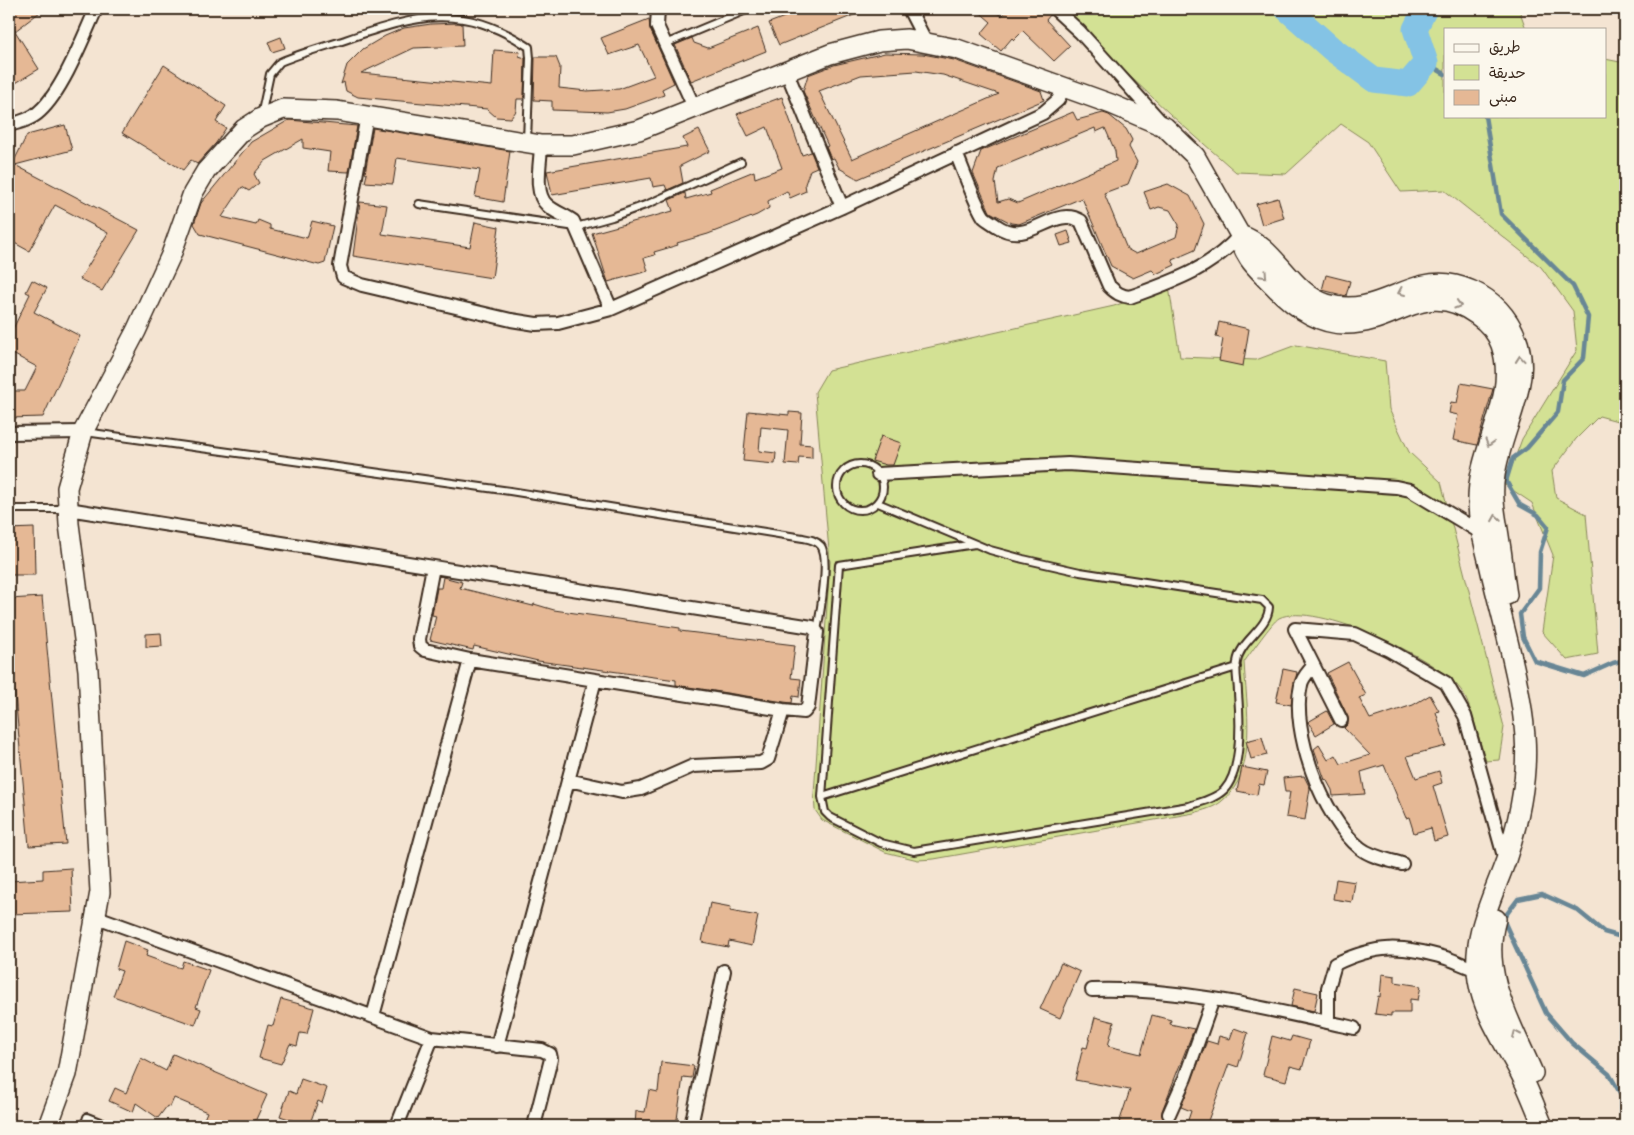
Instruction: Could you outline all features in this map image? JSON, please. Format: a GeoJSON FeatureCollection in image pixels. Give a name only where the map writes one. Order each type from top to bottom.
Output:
{"type":"FeatureCollection","features":[{"type":"Feature","properties":{"kind":"street"},"geometry":{"type":"LineString","coordinates":[[9,125],[25,120],[40,111],[55,93],[96,9]]}},
{"type":"Feature","properties":{"kind":"street"},"geometry":{"type":"LineString","coordinates":[[658,9],[657,26],[694,108]]}},
{"type":"Feature","properties":{"kind":"street"},"geometry":{"type":"LineString","coordinates":[[909,9],[926,42]]}},
{"type":"Feature","properties":{"kind":"street"},"geometry":{"type":"LineString","coordinates":[[1055,9],[1080,32],[1165,127],[1195,156],[1240,235],[1242,247],[1247,258],[1284,296],[1302,310],[1323,321],[1346,325],[1370,322],[1419,302],[1443,300],[1467,308],[1487,322],[1501,342],[1507,366],[1504,390],[1479,485],[1479,518],[1520,702],[1525,734],[1526,760],[1522,793],[1506,860],[1482,927],[1476,954],[1503,1005],[1556,1126]]}},
{"type":"Feature","properties":{"kind":"street"},"geometry":{"type":"LineString","coordinates":[[48,1126],[67,1074],[97,917],[100,892],[100,854],[88,670],[67,488],[83,432],[136,331],[170,255],[193,193],[206,171],[222,151],[244,129],[261,118],[282,110],[306,109],[367,115],[534,144],[573,145],[639,130],[830,54],[879,41],[907,39],[957,49],[1112,104],[1165,127]]}},
{"type":"Feature","properties":{"kind":"street"},"geometry":{"type":"LineString","coordinates":[[786,70],[842,207]]}},
{"type":"Feature","properties":{"kind":"street"},"geometry":{"type":"LineString","coordinates":[[367,115],[340,266],[344,277],[362,285],[511,320],[536,324],[558,323],[611,309],[842,207],[956,152],[1043,114],[1058,100],[1064,87]]}},
{"type":"Feature","properties":{"kind":"street"},"geometry":{"type":"LineString","coordinates":[[534,144],[539,190],[542,200],[548,207],[565,214],[573,221],[611,309]]}},
{"type":"Feature","properties":{"kind":"street"},"geometry":{"type":"LineString","coordinates":[[956,152],[984,217],[1009,233],[1021,234],[1062,218],[1075,218],[1081,221],[1109,286],[1116,294],[1130,297],[1186,277],[1226,251],[1240,235]]}},
{"type":"Feature","properties":{"kind":"street"},"geometry":{"type":"LineString","coordinates":[[1240,235],[1250,238],[1260,246],[1307,293],[1326,304],[1347,308],[1368,306],[1408,289],[1431,284],[1453,284],[1473,290],[1492,302],[1506,317],[1517,336],[1521,362],[1520,386],[1495,474],[1493,498],[1507,594],[1530,696],[1535,732],[1535,767],[1532,803],[1525,838],[1493,931],[1482,996],[1520,1072],[1543,1126]]}},
{"type":"Feature","properties":{"kind":"street"},"geometry":{"type":"LineString","coordinates":[[9,433],[83,432]]}},
{"type":"Feature","properties":{"kind":"street"},"geometry":{"type":"LineString","coordinates":[[878,474],[1068,464],[1396,487],[1410,490],[1500,544]]}},
{"type":"Feature","properties":{"kind":"street"},"geometry":{"type":"LineString","coordinates":[[68,509],[812,628],[817,632],[808,707],[804,712],[783,710],[470,660],[425,650],[420,646],[419,639],[433,568]]}},
{"type":"Feature","properties":{"kind":"street"},"geometry":{"type":"LineString","coordinates":[[1341,720],[1295,629],[1355,634],[1388,650],[1446,683],[1465,716],[1506,860]]}},
{"type":"Feature","properties":{"kind":"street"},"geometry":{"type":"LineString","coordinates":[[373,1016],[470,660]]}},
{"type":"Feature","properties":{"kind":"street"},"geometry":{"type":"LineString","coordinates":[[1313,666],[1301,682],[1298,703],[1299,724],[1311,770],[1334,815],[1349,837],[1361,849],[1402,864]]}},
{"type":"Feature","properties":{"kind":"street"},"geometry":{"type":"LineString","coordinates":[[496,1046],[595,680]]}},
{"type":"Feature","properties":{"kind":"street"},"geometry":{"type":"LineString","coordinates":[[568,780],[622,792],[640,789],[693,766],[761,763],[768,759],[783,710]]}},
{"type":"Feature","properties":{"kind":"street"},"geometry":{"type":"LineString","coordinates":[[97,917],[432,1038],[542,1050],[550,1054],[551,1059],[534,1126]]}},
{"type":"Feature","properties":{"kind":"street"},"geometry":{"type":"LineString","coordinates":[[1328,1022],[1328,988],[1335,964],[1359,953],[1382,948],[1411,951],[1446,958],[1485,971]]}},
{"type":"Feature","properties":{"kind":"street"},"geometry":{"type":"LineString","coordinates":[[691,1126],[724,971]]}},
{"type":"Feature","properties":{"kind":"street"},"geometry":{"type":"LineString","coordinates":[[1092,990],[1134,989],[1213,999],[1354,1028]]}},
{"type":"Feature","properties":{"kind":"street"},"geometry":{"type":"LineString","coordinates":[[1169,1114],[1185,1078],[1213,999]]}},
{"type":"Feature","properties":{"kind":"street"},"geometry":{"type":"LineString","coordinates":[[397,1126],[432,1038]]}},
{"type":"Feature","properties":{"kind":"lane"},"geometry":{"type":"LineString","coordinates":[[665,44],[749,9]]}},
{"type":"Feature","properties":{"kind":"lane"},"geometry":{"type":"LineString","coordinates":[[261,118],[264,94],[270,74],[280,62],[370,31],[412,20],[442,16],[458,17],[477,21],[514,37],[529,47],[534,144]]}},
{"type":"Feature","properties":{"kind":"lane"},"geometry":{"type":"LineString","coordinates":[[419,204],[576,227],[648,204],[741,162]]}},
{"type":"Feature","properties":{"kind":"lane"},"geometry":{"type":"LineString","coordinates":[[83,432],[510,491],[815,541],[824,553],[822,603],[817,632]]}},
{"type":"Feature","properties":{"kind":"lane"},"geometry":{"type":"LineString","coordinates":[[853,465],[869,466],[878,474],[882,483],[882,491],[878,503],[866,509],[850,508],[843,502],[837,488],[842,473],[853,465]]}},
{"type":"Feature","properties":{"kind":"lane"},"geometry":{"type":"LineString","coordinates":[[878,503],[990,550],[1080,572],[1262,600],[1269,607],[1269,616],[1240,653],[1237,667],[1239,706],[1238,753],[1232,779],[1222,791],[1189,806],[914,851],[881,843],[830,817],[825,812],[822,798],[839,565],[975,544]]}},
{"type":"Feature","properties":{"kind":"lane"},"geometry":{"type":"LineString","coordinates":[[9,509],[68,509]]}},
{"type":"Feature","properties":{"kind":"lane"},"geometry":{"type":"LineString","coordinates":[[822,798],[1237,667]]}},
{"type":"Feature","properties":{"kind":"lane"},"geometry":{"type":"LineString","coordinates":[[84,1126],[87,1117],[110,1126]]}},
{"type":"Feature","properties":{"kind":"green space"},"geometry":{"type":"Polygon","coordinates":[[[1059,9],[1519,9],[1526,28],[1444,28],[1444,118],[1606,118],[1606,59],[1625,63],[1625,423],[1599,416],[1576,439],[1552,471],[1556,498],[1586,514],[1598,654],[1567,660],[1542,632],[1553,555],[1532,503],[1505,485],[1522,439],[1577,350],[1573,311],[1541,267],[1444,190],[1401,192],[1368,142],[1341,124],[1286,174],[1236,172],[1171,115],[1059,9]]]}},
{"type":"Feature","properties":{"kind":"green space"},"geometry":{"type":"Polygon","coordinates":[[[1169,287],[1180,357],[1256,360],[1296,345],[1385,361],[1389,409],[1409,452],[1441,482],[1504,727],[1499,760],[1486,761],[1473,717],[1463,693],[1451,680],[1431,665],[1377,636],[1348,625],[1320,617],[1296,615],[1279,618],[1275,621],[1244,662],[1248,717],[1246,756],[1234,789],[1222,801],[1212,807],[1194,813],[934,859],[918,860],[885,852],[822,820],[815,810],[814,794],[830,562],[815,392],[828,370],[1114,306],[1169,287]]]}},
{"type":"Feature","properties":{"kind":"building"},"geometry":{"type":"Polygon","coordinates":[[[9,9],[44,9],[15,31],[39,69],[9,87],[9,9]]]}},
{"type":"Feature","properties":{"kind":"building"},"geometry":{"type":"Polygon","coordinates":[[[805,9],[869,9],[779,45],[769,23],[805,9]]]}},
{"type":"Feature","properties":{"kind":"building"},"geometry":{"type":"Polygon","coordinates":[[[976,9],[993,9],[1001,16],[1009,9],[1047,9],[1050,15],[1046,20],[1070,46],[1054,61],[1023,31],[1014,40],[1012,38],[1001,51],[981,34],[991,22],[976,9]]]}},
{"type":"Feature","properties":{"kind":"building"},"geometry":{"type":"Polygon","coordinates":[[[649,19],[650,29],[674,83],[662,89],[664,95],[625,109],[607,112],[552,110],[552,101],[534,100],[535,57],[556,57],[560,67],[559,88],[587,91],[619,89],[654,76],[639,45],[609,55],[601,38],[649,19]]]}},
{"type":"Feature","properties":{"kind":"building"},"geometry":{"type":"Polygon","coordinates":[[[431,24],[462,24],[463,46],[414,48],[361,73],[492,86],[494,50],[520,52],[519,56],[525,58],[524,99],[517,99],[516,111],[511,118],[496,117],[487,109],[358,97],[346,91],[344,82],[341,84],[347,65],[363,49],[385,36],[404,28],[431,24]]]}},
{"type":"Feature","properties":{"kind":"building"},"geometry":{"type":"Polygon","coordinates":[[[758,28],[766,51],[691,81],[675,45],[692,38],[694,43],[708,48],[758,28]]]}},
{"type":"Feature","properties":{"kind":"building"},"geometry":{"type":"Polygon","coordinates":[[[281,37],[285,48],[272,52],[268,42],[281,37]]]}},
{"type":"Feature","properties":{"kind":"building"},"geometry":{"type":"Polygon","coordinates":[[[885,53],[923,54],[954,60],[1041,91],[1044,100],[858,179],[839,168],[834,158],[831,159],[826,147],[828,146],[803,91],[808,75],[834,65],[885,53]],[[916,71],[861,75],[819,91],[852,159],[999,94],[943,75],[916,71]]]}},
{"type":"Feature","properties":{"kind":"building"},"geometry":{"type":"Polygon","coordinates":[[[164,65],[226,106],[216,122],[226,128],[216,143],[197,164],[191,160],[183,170],[122,133],[164,65]]]}},
{"type":"Feature","properties":{"kind":"building"},"geometry":{"type":"Polygon","coordinates":[[[782,97],[802,155],[811,152],[817,167],[810,170],[805,184],[806,191],[790,198],[787,191],[768,201],[769,208],[757,215],[708,234],[677,243],[678,245],[654,252],[655,255],[644,258],[648,271],[608,282],[592,233],[673,211],[669,200],[685,193],[686,199],[711,192],[710,189],[754,171],[755,178],[782,168],[767,127],[748,136],[737,114],[782,97]]]}},
{"type":"Feature","properties":{"kind":"building"},"geometry":{"type":"Polygon","coordinates":[[[1073,112],[1077,120],[1103,113],[1109,115],[1126,129],[1132,140],[1129,147],[1137,162],[1128,184],[1104,193],[1127,249],[1136,254],[1176,237],[1179,225],[1170,210],[1159,207],[1151,210],[1144,192],[1168,184],[1190,196],[1204,224],[1195,250],[1172,260],[1175,265],[1156,274],[1152,270],[1133,278],[1111,266],[1082,198],[1019,224],[1011,223],[990,212],[973,173],[981,151],[1073,112]],[[1095,128],[998,168],[995,182],[998,202],[1008,199],[1018,203],[1116,161],[1115,151],[1105,128],[1096,132],[1095,128]]]}},
{"type":"Feature","properties":{"kind":"building"},"geometry":{"type":"Polygon","coordinates":[[[289,120],[357,126],[349,172],[328,171],[330,152],[303,148],[303,139],[265,161],[254,174],[259,183],[249,191],[242,187],[222,217],[256,225],[258,220],[270,225],[270,229],[307,238],[312,221],[333,226],[325,263],[319,265],[200,234],[194,224],[201,203],[251,142],[289,120]]]}},
{"type":"Feature","properties":{"kind":"building"},"geometry":{"type":"Polygon","coordinates":[[[65,125],[72,150],[15,165],[139,230],[102,291],[80,279],[108,233],[55,205],[29,251],[9,240],[9,171],[27,135],[65,125]]]}},
{"type":"Feature","properties":{"kind":"building"},"geometry":{"type":"Polygon","coordinates":[[[373,128],[510,151],[503,202],[475,197],[480,170],[397,158],[393,184],[365,182],[373,128]]]}},
{"type":"Feature","properties":{"kind":"building"},"geometry":{"type":"Polygon","coordinates":[[[699,130],[710,151],[680,166],[683,183],[667,190],[665,185],[653,187],[651,178],[552,195],[547,171],[687,147],[683,138],[699,130]]]}},
{"type":"Feature","properties":{"kind":"building"},"geometry":{"type":"Polygon","coordinates":[[[1278,198],[1284,218],[1262,225],[1256,204],[1278,198]]]}},
{"type":"Feature","properties":{"kind":"building"},"geometry":{"type":"Polygon","coordinates":[[[360,202],[387,205],[382,234],[470,247],[475,222],[499,227],[492,278],[353,256],[360,202]]]}},
{"type":"Feature","properties":{"kind":"building"},"geometry":{"type":"Polygon","coordinates":[[[1068,231],[1072,243],[1061,246],[1057,235],[1068,231]]]}},
{"type":"Feature","properties":{"kind":"building"},"geometry":{"type":"Polygon","coordinates":[[[1326,275],[1350,281],[1346,296],[1322,290],[1326,275]]]}},
{"type":"Feature","properties":{"kind":"building"},"geometry":{"type":"Polygon","coordinates":[[[32,280],[47,288],[34,312],[80,336],[43,417],[9,418],[9,391],[25,391],[37,367],[9,352],[9,337],[30,294],[26,292],[32,280]]]}},
{"type":"Feature","properties":{"kind":"building"},"geometry":{"type":"Polygon","coordinates":[[[1219,322],[1249,329],[1243,366],[1219,361],[1223,339],[1216,337],[1219,322]]]}},
{"type":"Feature","properties":{"kind":"building"},"geometry":{"type":"Polygon","coordinates":[[[1461,383],[1493,389],[1477,445],[1453,440],[1458,415],[1449,413],[1451,402],[1457,403],[1461,383]]]}},
{"type":"Feature","properties":{"kind":"building"},"geometry":{"type":"Polygon","coordinates":[[[748,411],[789,415],[789,412],[802,413],[800,444],[812,445],[812,458],[799,457],[798,465],[785,464],[788,430],[761,427],[759,451],[776,453],[775,464],[743,461],[748,411]]]}},
{"type":"Feature","properties":{"kind":"building"},"geometry":{"type":"Polygon","coordinates":[[[881,436],[901,443],[893,465],[872,461],[881,436]]]}},
{"type":"Feature","properties":{"kind":"building"},"geometry":{"type":"Polygon","coordinates":[[[34,528],[35,575],[9,575],[9,529],[34,528]]]}},
{"type":"Feature","properties":{"kind":"building"},"geometry":{"type":"Polygon","coordinates":[[[443,577],[462,582],[460,588],[533,606],[534,604],[554,610],[680,628],[680,631],[795,645],[791,678],[801,679],[799,697],[793,696],[792,703],[784,702],[676,685],[676,680],[538,661],[474,646],[473,650],[430,640],[436,616],[432,615],[437,588],[441,588],[443,577]]]}},
{"type":"Feature","properties":{"kind":"building"},"geometry":{"type":"Polygon","coordinates":[[[42,597],[66,844],[29,846],[9,630],[9,599],[42,597]]]}},
{"type":"Feature","properties":{"kind":"building"},"geometry":{"type":"Polygon","coordinates":[[[161,633],[162,646],[146,647],[146,634],[161,633]]]}},
{"type":"Feature","properties":{"kind":"building"},"geometry":{"type":"Polygon","coordinates":[[[1348,662],[1366,695],[1359,698],[1370,719],[1413,705],[1430,695],[1439,711],[1436,712],[1446,746],[1407,756],[1416,778],[1439,771],[1442,783],[1433,786],[1448,837],[1434,841],[1431,828],[1414,833],[1409,817],[1406,818],[1384,765],[1361,772],[1365,794],[1333,796],[1314,749],[1319,745],[1328,760],[1336,755],[1341,764],[1370,755],[1344,728],[1348,724],[1348,717],[1327,673],[1348,662]]]}},
{"type":"Feature","properties":{"kind":"building"},"geometry":{"type":"Polygon","coordinates":[[[1283,669],[1297,672],[1291,705],[1276,702],[1283,669]]]}},
{"type":"Feature","properties":{"kind":"building"},"geometry":{"type":"Polygon","coordinates":[[[1327,711],[1334,724],[1316,735],[1308,722],[1327,711]]]}},
{"type":"Feature","properties":{"kind":"building"},"geometry":{"type":"Polygon","coordinates":[[[1262,737],[1267,755],[1251,759],[1246,741],[1262,737]]]}},
{"type":"Feature","properties":{"kind":"building"},"geometry":{"type":"Polygon","coordinates":[[[1242,767],[1267,772],[1264,785],[1259,784],[1257,795],[1237,791],[1242,767]]]}},
{"type":"Feature","properties":{"kind":"building"},"geometry":{"type":"Polygon","coordinates":[[[1304,776],[1310,788],[1305,820],[1286,817],[1290,792],[1285,792],[1283,778],[1304,776]]]}},
{"type":"Feature","properties":{"kind":"building"},"geometry":{"type":"Polygon","coordinates":[[[71,868],[73,912],[9,914],[9,881],[43,879],[43,870],[71,868]]]}},
{"type":"Feature","properties":{"kind":"building"},"geometry":{"type":"Polygon","coordinates":[[[1336,879],[1355,882],[1352,902],[1333,899],[1336,879]]]}},
{"type":"Feature","properties":{"kind":"building"},"geometry":{"type":"Polygon","coordinates":[[[710,903],[731,907],[730,911],[758,916],[752,946],[729,941],[728,947],[702,942],[710,903]]]}},
{"type":"Feature","properties":{"kind":"building"},"geometry":{"type":"Polygon","coordinates":[[[124,941],[148,950],[146,956],[171,965],[181,968],[183,961],[209,970],[196,1007],[201,1009],[195,1025],[113,996],[122,971],[116,969],[124,941]]]}},
{"type":"Feature","properties":{"kind":"building"},"geometry":{"type":"Polygon","coordinates":[[[1061,963],[1080,972],[1060,1018],[1040,1009],[1061,963]]]}},
{"type":"Feature","properties":{"kind":"building"},"geometry":{"type":"Polygon","coordinates":[[[1382,974],[1395,976],[1395,982],[1421,986],[1418,1000],[1410,999],[1410,1013],[1391,1013],[1391,1016],[1375,1014],[1378,996],[1380,997],[1382,974]]]}},
{"type":"Feature","properties":{"kind":"building"},"geometry":{"type":"Polygon","coordinates":[[[1295,988],[1318,993],[1314,1011],[1291,1006],[1295,988]]]}},
{"type":"Feature","properties":{"kind":"building"},"geometry":{"type":"Polygon","coordinates":[[[281,999],[314,1008],[307,1034],[300,1033],[297,1046],[290,1044],[281,1064],[259,1058],[268,1025],[273,1026],[281,999]]]}},
{"type":"Feature","properties":{"kind":"building"},"geometry":{"type":"Polygon","coordinates":[[[1152,1015],[1171,1020],[1170,1024],[1194,1029],[1162,1111],[1164,1120],[1161,1126],[1118,1126],[1130,1090],[1075,1080],[1083,1047],[1087,1048],[1095,1017],[1114,1022],[1108,1046],[1141,1054],[1152,1015]]]}},
{"type":"Feature","properties":{"kind":"building"},"geometry":{"type":"Polygon","coordinates":[[[1234,1028],[1248,1033],[1238,1067],[1229,1064],[1206,1126],[1186,1126],[1191,1111],[1181,1107],[1207,1041],[1217,1044],[1219,1036],[1230,1039],[1234,1028]]]}},
{"type":"Feature","properties":{"kind":"building"},"geometry":{"type":"Polygon","coordinates":[[[1272,1036],[1290,1041],[1292,1036],[1310,1041],[1302,1069],[1290,1066],[1286,1081],[1263,1075],[1272,1036]]]}},
{"type":"Feature","properties":{"kind":"building"},"geometry":{"type":"Polygon","coordinates":[[[173,1054],[267,1095],[253,1126],[201,1126],[207,1112],[174,1098],[170,1107],[167,1106],[158,1118],[136,1103],[133,1112],[109,1101],[115,1088],[126,1093],[141,1058],[166,1071],[173,1054]]]}},
{"type":"Feature","properties":{"kind":"building"},"geometry":{"type":"Polygon","coordinates":[[[661,1062],[694,1066],[692,1078],[683,1077],[676,1126],[635,1126],[636,1111],[645,1112],[649,1090],[658,1092],[661,1062]]]}},
{"type":"Feature","properties":{"kind":"building"},"geometry":{"type":"Polygon","coordinates":[[[301,1079],[327,1088],[322,1103],[318,1101],[309,1126],[280,1116],[289,1091],[296,1094],[301,1079]]]}},
{"type":"Feature","properties":{"kind":"waterway"},"geometry":{"type":"LineString","coordinates":[[1287,9],[1332,49],[1374,80],[1408,84],[1426,63],[1415,29],[1425,9]]}},
{"type":"Feature","properties":{"kind":"waterway"},"geometry":{"type":"LineString","coordinates":[[1426,63],[1444,73]]}},
{"type":"Feature","properties":{"kind":"waterway"},"geometry":{"type":"LineString","coordinates":[[1485,118],[1501,214],[1573,286],[1588,317],[1584,358],[1563,380],[1558,412],[1527,448],[1513,458],[1506,481],[1520,505],[1538,515],[1548,527],[1540,552],[1539,588],[1520,614],[1523,637],[1535,661],[1584,676],[1613,663],[1625,660]]}},
{"type":"Feature","properties":{"kind":"waterway"},"geometry":{"type":"LineString","coordinates":[[1625,938],[1604,932],[1577,910],[1542,894],[1518,899],[1503,919],[1546,1013],[1572,1043],[1609,1074],[1622,1096],[1625,1126]]}}]}
